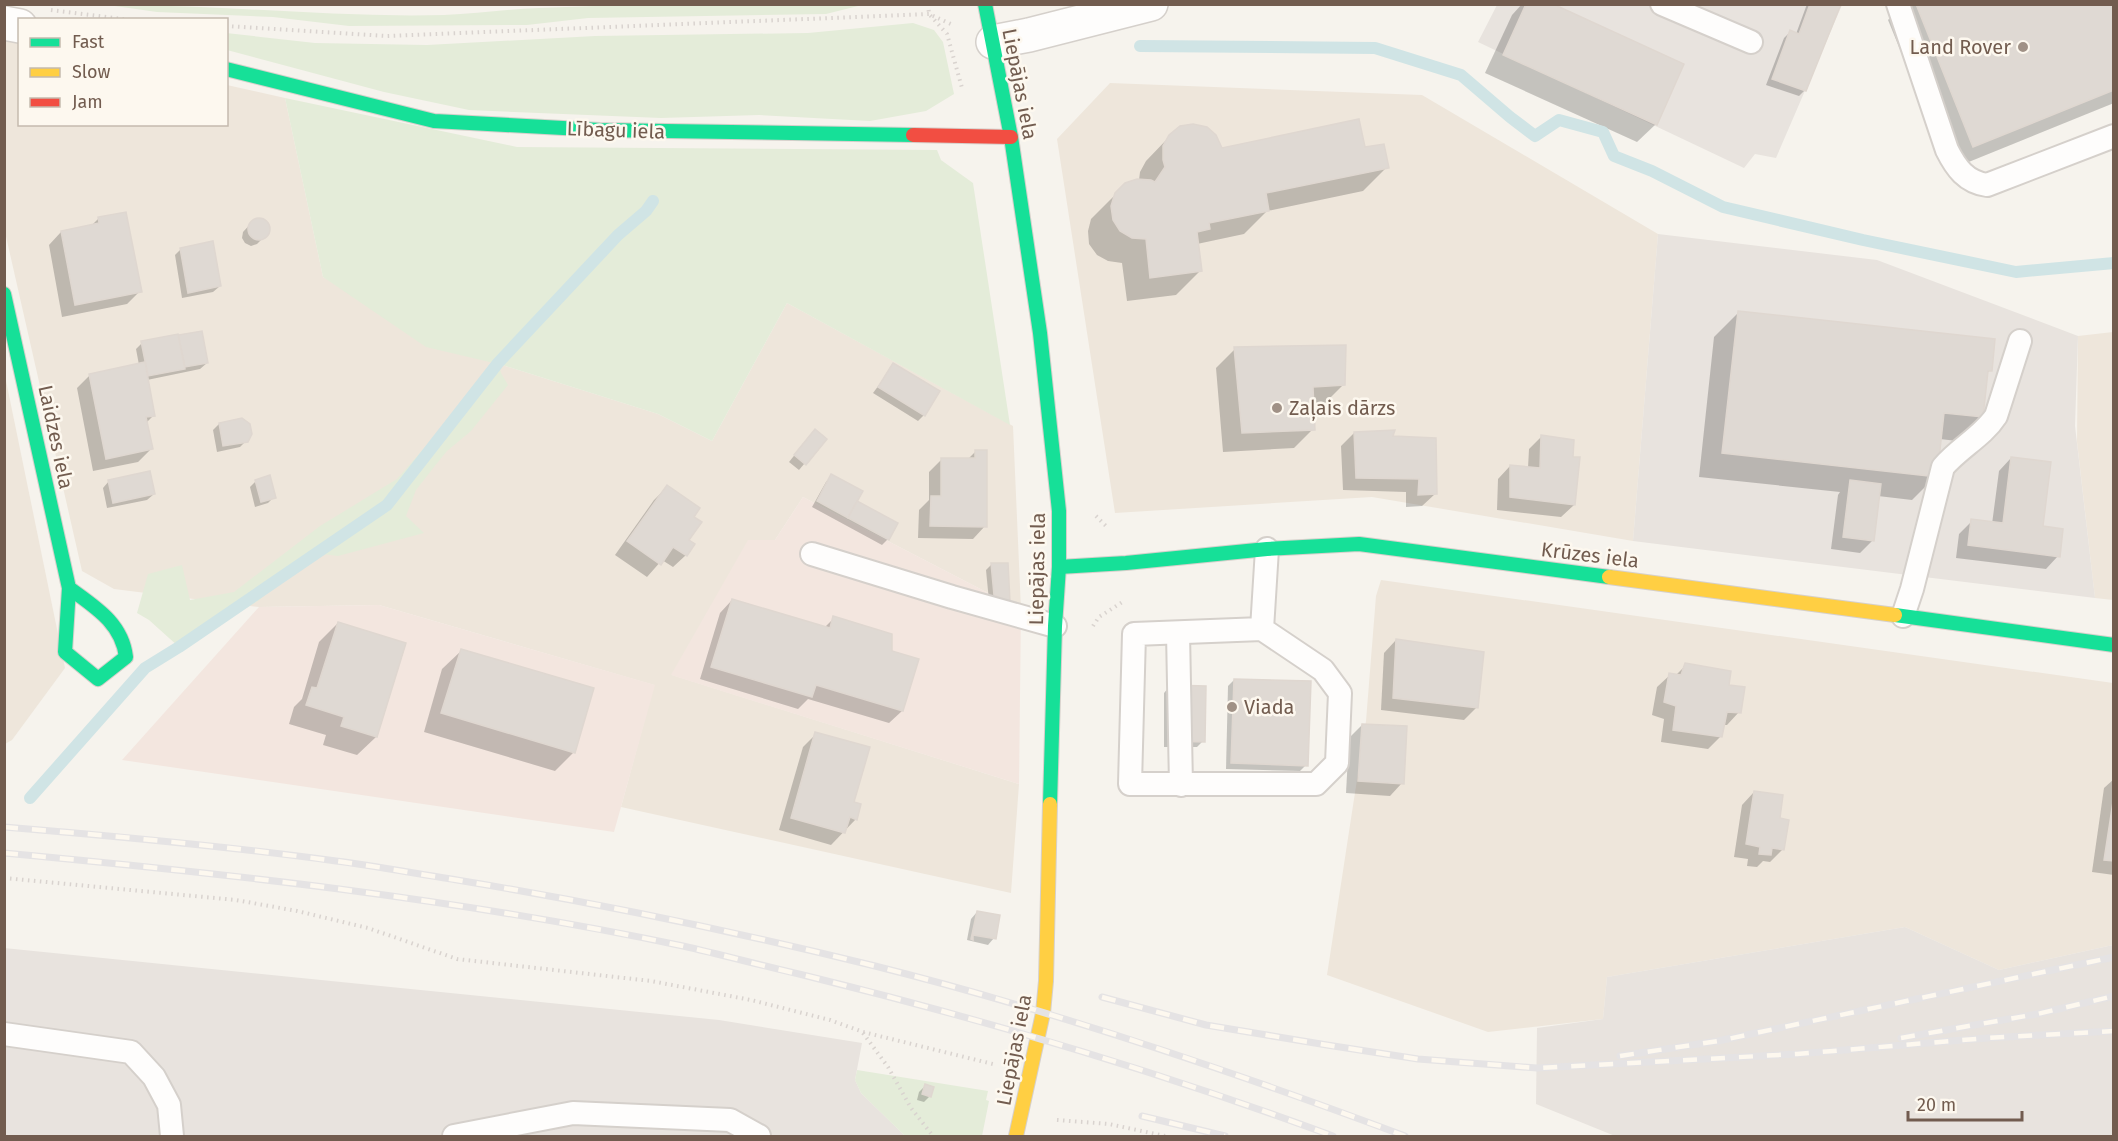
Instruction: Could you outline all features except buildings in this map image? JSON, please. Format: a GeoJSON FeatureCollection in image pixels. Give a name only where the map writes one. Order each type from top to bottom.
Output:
{"type":"FeatureCollection","features":[{"type":"Feature","properties":{"kind":"street","name":"Liepājas iela"},"geometry":{"type":"LineString","coordinates":[[985,4],[1011,137],[1041,345],[1059,511],[1046,981],[1043,1013],[1016,1137]]}},
{"type":"Feature","properties":{"kind":"street"},"geometry":{"type":"LineString","coordinates":[[993,42],[1150,4]]}},
{"type":"Feature","properties":{"kind":"street","name":"Lībagu iela"},"geometry":{"type":"LineString","coordinates":[[228,70],[434,121],[600,130],[1011,137]]}},
{"type":"Feature","properties":{"kind":"street","name":"Laidzes iela"},"geometry":{"type":"LineString","coordinates":[[4,294],[69,588],[65,652],[98,679],[126,657],[126,646],[112,619],[69,588]]}},
{"type":"Feature","properties":{"kind":"street","name":"Krūzes iela"},"geometry":{"type":"LineString","coordinates":[[1059,567],[1267,549],[1359,544],[2114,645]]}},
{"type":"Feature","properties":{"kind":"lane"},"geometry":{"type":"LineString","coordinates":[[1662,4],[1751,42]]}},
{"type":"Feature","properties":{"kind":"lane"},"geometry":{"type":"LineString","coordinates":[[1898,4],[1947,150],[1955,165],[1976,183],[1987,184],[2114,136]]}},
{"type":"Feature","properties":{"kind":"lane"},"geometry":{"type":"LineString","coordinates":[[1903,616],[1943,467],[1954,454],[1989,426],[1996,416],[2020,341]]}},
{"type":"Feature","properties":{"kind":"lane"},"geometry":{"type":"LineString","coordinates":[[1262,629],[1267,549]]}},
{"type":"Feature","properties":{"kind":"lane"},"geometry":{"type":"LineString","coordinates":[[812,554],[1055,626]]}},
{"type":"Feature","properties":{"kind":"lane"},"geometry":{"type":"LineString","coordinates":[[1262,629],[1323,670],[1340,693],[1337,763],[1316,784],[1130,784],[1134,634],[1262,629]]}},
{"type":"Feature","properties":{"kind":"lane"},"geometry":{"type":"LineString","coordinates":[[1178,633],[1181,785]]}},
{"type":"Feature","properties":{"kind":"lane"},"geometry":{"type":"LineString","coordinates":[[4,1034],[131,1052],[154,1077],[169,1105],[172,1137]]}},
{"type":"Feature","properties":{"kind":"lane"},"geometry":{"type":"LineString","coordinates":[[454,1137],[573,1113],[730,1120],[759,1137]]}},
{"type":"Feature","properties":{"kind":"path"},"geometry":{"type":"LineString","coordinates":[[928,4],[928,14],[947,34],[973,136]]}},
{"type":"Feature","properties":{"kind":"path"},"geometry":{"type":"LineString","coordinates":[[50,10],[114,18]]}},
{"type":"Feature","properties":{"kind":"path"},"geometry":{"type":"LineString","coordinates":[[228,26],[387,36],[928,14],[993,42]]}},
{"type":"Feature","properties":{"kind":"path"},"geometry":{"type":"LineString","coordinates":[[1095,507],[1096,518],[1109,528]]}},
{"type":"Feature","properties":{"kind":"path"},"geometry":{"type":"LineString","coordinates":[[1087,633],[1099,617],[1129,597]]}},
{"type":"Feature","properties":{"kind":"path"},"geometry":{"type":"LineString","coordinates":[[4,878],[246,902],[297,911],[368,928],[457,959],[651,981],[751,1000],[830,1020],[862,1032],[998,1066],[1000,1056]]}},
{"type":"Feature","properties":{"kind":"path"},"geometry":{"type":"LineString","coordinates":[[862,1032],[888,1067],[911,1108],[933,1137]]}},
{"type":"Feature","properties":{"kind":"path"},"geometry":{"type":"LineString","coordinates":[[1053,1129],[1056,1109]]}},
{"type":"Feature","properties":{"kind":"path"},"geometry":{"type":"LineString","coordinates":[[1054,1120],[1109,1124],[1165,1137]]}},
{"type":"Feature","properties":{"kind":"shaded area"},"geometry":{"type":"Polygon","coordinates":[[[1497,5],[1842,5],[1776,158],[1755,154],[1744,168],[1478,42],[1497,5]]]}},
{"type":"Feature","properties":{"kind":"shaded area"},"geometry":{"type":"Polygon","coordinates":[[[4,39],[18,42],[18,126],[228,126],[228,85],[285,98],[323,277],[483,359],[658,414],[712,441],[787,303],[1013,426],[1021,610],[803,497],[775,540],[672,675],[1019,784],[1011,893],[621,807],[654,685],[379,605],[259,607],[114,589],[82,571],[5,232],[4,39]]]}},
{"type":"Feature","properties":{"kind":"shaded area"},"geometry":{"type":"Polygon","coordinates":[[[1110,83],[1422,95],[1658,234],[1633,541],[1372,497],[1115,513],[1057,139],[1110,83]]]}},
{"type":"Feature","properties":{"kind":"shaded area"},"geometry":{"type":"Polygon","coordinates":[[[1658,234],[1877,260],[2078,336],[2075,426],[2095,598],[1633,541],[1658,234]]]}},
{"type":"Feature","properties":{"kind":"shaded area"},"geometry":{"type":"Polygon","coordinates":[[[2114,332],[2113,600],[2095,598],[2077,442],[2078,336],[2114,332]]]}},
{"type":"Feature","properties":{"kind":"shaded area"},"geometry":{"type":"Polygon","coordinates":[[[4,371],[65,668],[12,740],[5,744],[4,371]]]}},
{"type":"Feature","properties":{"kind":"shaded area"},"geometry":{"type":"Polygon","coordinates":[[[803,497],[1021,610],[1019,784],[671,675],[748,540],[775,540],[803,497]]]}},
{"type":"Feature","properties":{"kind":"shaded area"},"geometry":{"type":"Polygon","coordinates":[[[1381,580],[2113,683],[2113,945],[1999,970],[1905,927],[1607,977],[1603,1019],[1488,1032],[1327,975],[1366,721],[1376,596],[1381,580]]]}},
{"type":"Feature","properties":{"kind":"shaded area"},"geometry":{"type":"Polygon","coordinates":[[[379,605],[655,685],[614,832],[122,760],[259,607],[379,605]]]}},
{"type":"Feature","properties":{"kind":"shaded area"},"geometry":{"type":"Polygon","coordinates":[[[1905,927],[1999,970],[2113,945],[2113,1136],[1615,1136],[1536,1104],[1537,1028],[1603,1019],[1607,977],[1905,927]]]}},
{"type":"Feature","properties":{"kind":"shaded area"},"geometry":{"type":"Polygon","coordinates":[[[4,948],[719,1020],[862,1043],[855,1080],[861,1093],[905,1136],[5,1136],[4,948]]]}},
{"type":"Feature","properties":{"kind":"green space"},"geometry":{"type":"Polygon","coordinates":[[[108,5],[402,15],[620,5],[862,5],[826,14],[588,18],[527,25],[349,26],[273,17],[157,12],[108,5]]]}},
{"type":"Feature","properties":{"kind":"green space"},"geometry":{"type":"Polygon","coordinates":[[[913,23],[934,30],[943,42],[954,94],[926,111],[870,121],[759,115],[661,118],[469,110],[384,92],[228,50],[228,33],[315,43],[427,45],[595,36],[808,33],[913,23]]]}},
{"type":"Feature","properties":{"kind":"green space"},"geometry":{"type":"Polygon","coordinates":[[[285,98],[517,147],[937,150],[941,160],[973,183],[1010,425],[787,303],[712,441],[658,414],[499,364],[508,385],[471,431],[447,451],[416,490],[406,516],[424,533],[338,556],[322,554],[289,574],[258,601],[179,647],[149,620],[137,613],[148,574],[182,565],[190,600],[234,592],[320,526],[397,479],[498,364],[426,347],[323,277],[285,98]]]}},
{"type":"Feature","properties":{"kind":"green space"},"geometry":{"type":"Polygon","coordinates":[[[857,1070],[988,1091],[986,1100],[989,1101],[982,1136],[905,1136],[861,1093],[855,1080],[857,1070]]]}},
{"type":"Feature","properties":{"kind":"waterway"},"geometry":{"type":"LineString","coordinates":[[1140,46],[1375,48],[1461,75],[1535,136],[1559,120],[1603,132],[1614,156],[1652,171],[1723,207],[1863,240],[2016,272],[2114,263]]}},
{"type":"Feature","properties":{"kind":"waterway"},"geometry":{"type":"LineString","coordinates":[[30,798],[145,668],[387,505],[498,363],[618,235],[646,211],[653,201]]}},
{"type":"Feature","properties":{"kind":"railway"},"geometry":{"type":"LineString","coordinates":[[4,827],[211,846],[351,863],[562,898],[771,941],[875,966],[1076,1022],[1275,1088],[1405,1136]]}},
{"type":"Feature","properties":{"kind":"railway"},"geometry":{"type":"LineString","coordinates":[[4,853],[260,879],[430,901],[599,929],[683,946],[1004,1028],[1203,1090],[1333,1136]]}},
{"type":"Feature","properties":{"kind":"railway"},"geometry":{"type":"LineString","coordinates":[[1620,1056],[1718,1041],[2114,957]]}},
{"type":"Feature","properties":{"kind":"railway"},"geometry":{"type":"LineString","coordinates":[[1901,1038],[2037,1014],[2114,996]]}},
{"type":"Feature","properties":{"kind":"railway"},"geometry":{"type":"LineString","coordinates":[[1102,997],[1206,1025],[1327,1045],[1418,1059],[1537,1068],[1797,1054],[1987,1038],[2114,1031]]}},
{"type":"Feature","properties":{"kind":"railway"},"geometry":{"type":"LineString","coordinates":[[1142,1116],[1225,1136]]}},
{"type":"Feature","properties":{"kind":"traffic: fast"},"geometry":{"type":"LineString","coordinates":[[985,4],[1011,137],[1040,333],[1059,511],[1050,804]]}},
{"type":"Feature","properties":{"kind":"traffic: fast"},"geometry":{"type":"LineString","coordinates":[[228,70],[434,121],[600,130],[913,135]]}},
{"type":"Feature","properties":{"kind":"traffic: fast"},"geometry":{"type":"LineString","coordinates":[[4,294],[69,588],[65,652],[98,679],[126,657],[123,645],[113,625],[106,617],[69,588]]}},
{"type":"Feature","properties":{"kind":"traffic: fast"},"geometry":{"type":"LineString","coordinates":[[1059,567],[1267,549],[1359,544],[1609,577]]}},
{"type":"Feature","properties":{"kind":"traffic: fast"},"geometry":{"type":"LineString","coordinates":[[1895,615],[2114,645]]}},
{"type":"Feature","properties":{"kind":"traffic: slow"},"geometry":{"type":"LineString","coordinates":[[1609,577],[1895,615]]}},
{"type":"Feature","properties":{"kind":"traffic: slow"},"geometry":{"type":"LineString","coordinates":[[1016,1136],[1043,1013],[1046,981],[1050,804]]}},
{"type":"Feature","properties":{"kind":"traffic: jam"},"geometry":{"type":"LineString","coordinates":[[913,135],[1011,137]]}},
{"type":"Feature","properties":{"kind":"place","name":"Land Rover"},"geometry":{"type":"Point","coordinates":[2023,47]}},
{"type":"Feature","properties":{"kind":"place","name":"Zaļais dārzs"},"geometry":{"type":"Point","coordinates":[1277,408]}},
{"type":"Feature","properties":{"kind":"place","name":"Viada"},"geometry":{"type":"Point","coordinates":[1232,707]}}]}
